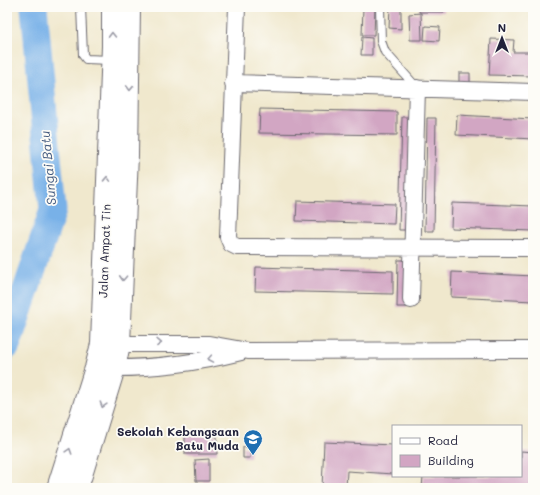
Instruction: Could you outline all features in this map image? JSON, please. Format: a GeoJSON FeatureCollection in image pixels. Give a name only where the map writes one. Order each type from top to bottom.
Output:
{"type":"FeatureCollection","features":[{"type":"Feature","properties":{"kind":"street","name":"Jalan Ampat Tin"},"geometry":{"type":"LineString","coordinates":[[111,344],[112,7]]}},
{"type":"Feature","properties":{"kind":"street","name":"Jalan Ampat Tin"},"geometry":{"type":"LineString","coordinates":[[78,488],[111,344],[128,155],[130,7]]}},
{"type":"Feature","properties":{"kind":"street"},"geometry":{"type":"LineString","coordinates":[[237,7],[228,237],[231,244],[237,247],[413,246],[533,248]]}},
{"type":"Feature","properties":{"kind":"street"},"geometry":{"type":"LineString","coordinates":[[233,83],[533,92]]}},
{"type":"Feature","properties":{"kind":"street"},"geometry":{"type":"LineString","coordinates":[[411,300],[417,88]]}},
{"type":"Feature","properties":{"kind":"street"},"geometry":{"type":"LineString","coordinates":[[111,344],[209,344],[248,351],[533,350]]}},
{"type":"Feature","properties":{"kind":"street"},"geometry":{"type":"LineString","coordinates":[[105,368],[210,360],[248,351]]}},
{"type":"Feature","properties":{"kind":"street","name":"Jalan Ampat Tin"},"geometry":{"type":"LineString","coordinates":[[57,488],[105,368]]}},
{"type":"Feature","properties":{"kind":"lane"},"geometry":{"type":"LineString","coordinates":[[81,7],[83,55],[86,59],[112,60]]}},
{"type":"Feature","properties":{"kind":"lane"},"geometry":{"type":"LineString","coordinates":[[380,7],[380,41],[385,52],[417,88]]}},
{"type":"Feature","properties":{"kind":"building"},"geometry":{"type":"Polygon","coordinates":[[[363,7],[375,7],[374,35],[362,35],[363,7]]]}},
{"type":"Feature","properties":{"kind":"building"},"geometry":{"type":"Polygon","coordinates":[[[390,7],[401,7],[401,29],[389,28],[390,7]]]}},
{"type":"Feature","properties":{"kind":"building"},"geometry":{"type":"Polygon","coordinates":[[[420,7],[444,7],[444,12],[419,12],[420,7]]]}},
{"type":"Feature","properties":{"kind":"building"},"geometry":{"type":"Polygon","coordinates":[[[421,13],[422,40],[410,40],[409,14],[421,13]]]}},
{"type":"Feature","properties":{"kind":"building"},"geometry":{"type":"Polygon","coordinates":[[[425,26],[440,27],[439,41],[424,40],[425,26]]]}},
{"type":"Feature","properties":{"kind":"building"},"geometry":{"type":"Polygon","coordinates":[[[362,37],[372,38],[372,55],[361,55],[362,37]]]}},
{"type":"Feature","properties":{"kind":"building"},"geometry":{"type":"Polygon","coordinates":[[[491,39],[514,40],[513,52],[533,52],[533,76],[489,75],[491,39]]]}},
{"type":"Feature","properties":{"kind":"building"},"geometry":{"type":"Polygon","coordinates":[[[459,73],[470,73],[470,83],[459,83],[459,73]]]}},
{"type":"Feature","properties":{"kind":"building"},"geometry":{"type":"Polygon","coordinates":[[[260,109],[397,112],[397,135],[259,133],[260,109]]]}},
{"type":"Feature","properties":{"kind":"building"},"geometry":{"type":"Polygon","coordinates":[[[457,115],[533,119],[533,139],[456,135],[457,115]]]}},
{"type":"Feature","properties":{"kind":"building"},"geometry":{"type":"Polygon","coordinates":[[[402,117],[411,117],[408,230],[399,230],[402,117]]]}},
{"type":"Feature","properties":{"kind":"building"},"geometry":{"type":"Polygon","coordinates":[[[427,118],[436,118],[434,231],[425,231],[427,118]]]}},
{"type":"Feature","properties":{"kind":"building"},"geometry":{"type":"Polygon","coordinates":[[[297,201],[395,204],[394,224],[296,221],[297,201]]]}},
{"type":"Feature","properties":{"kind":"building"},"geometry":{"type":"Polygon","coordinates":[[[452,203],[533,206],[533,231],[451,228],[452,203]]]}},
{"type":"Feature","properties":{"kind":"building"},"geometry":{"type":"Polygon","coordinates":[[[398,260],[409,260],[407,307],[397,307],[398,260]]]}},
{"type":"Feature","properties":{"kind":"building"},"geometry":{"type":"Polygon","coordinates":[[[256,267],[393,271],[393,294],[255,291],[256,267]]]}},
{"type":"Feature","properties":{"kind":"building"},"geometry":{"type":"Polygon","coordinates":[[[452,272],[533,276],[533,301],[451,297],[452,272]]]}},
{"type":"Feature","properties":{"kind":"building"},"geometry":{"type":"Polygon","coordinates":[[[185,435],[217,436],[217,454],[185,454],[185,435]]]}},
{"type":"Feature","properties":{"kind":"building"},"geometry":{"type":"Polygon","coordinates":[[[324,442],[392,445],[392,474],[347,471],[346,488],[322,488],[324,442]]]}},
{"type":"Feature","properties":{"kind":"building"},"geometry":{"type":"Polygon","coordinates":[[[243,447],[251,447],[250,458],[243,458],[243,447]]]}},
{"type":"Feature","properties":{"kind":"building"},"geometry":{"type":"Polygon","coordinates":[[[522,451],[533,452],[533,488],[422,488],[423,477],[522,477],[522,451]]]}},
{"type":"Feature","properties":{"kind":"building"},"geometry":{"type":"Polygon","coordinates":[[[209,459],[209,481],[196,481],[195,460],[209,459]]]}},
{"type":"Feature","properties":{"kind":"waterway","name":"Sungai Batu"},"geometry":{"type":"LineString","coordinates":[[7,346],[53,210],[34,7]]}},
{"type":"Feature","properties":{"kind":"place","name":"Sekolah Kebangsaan Batu Muda"},"geometry":{"type":"Point","coordinates":[253,456]}}]}
